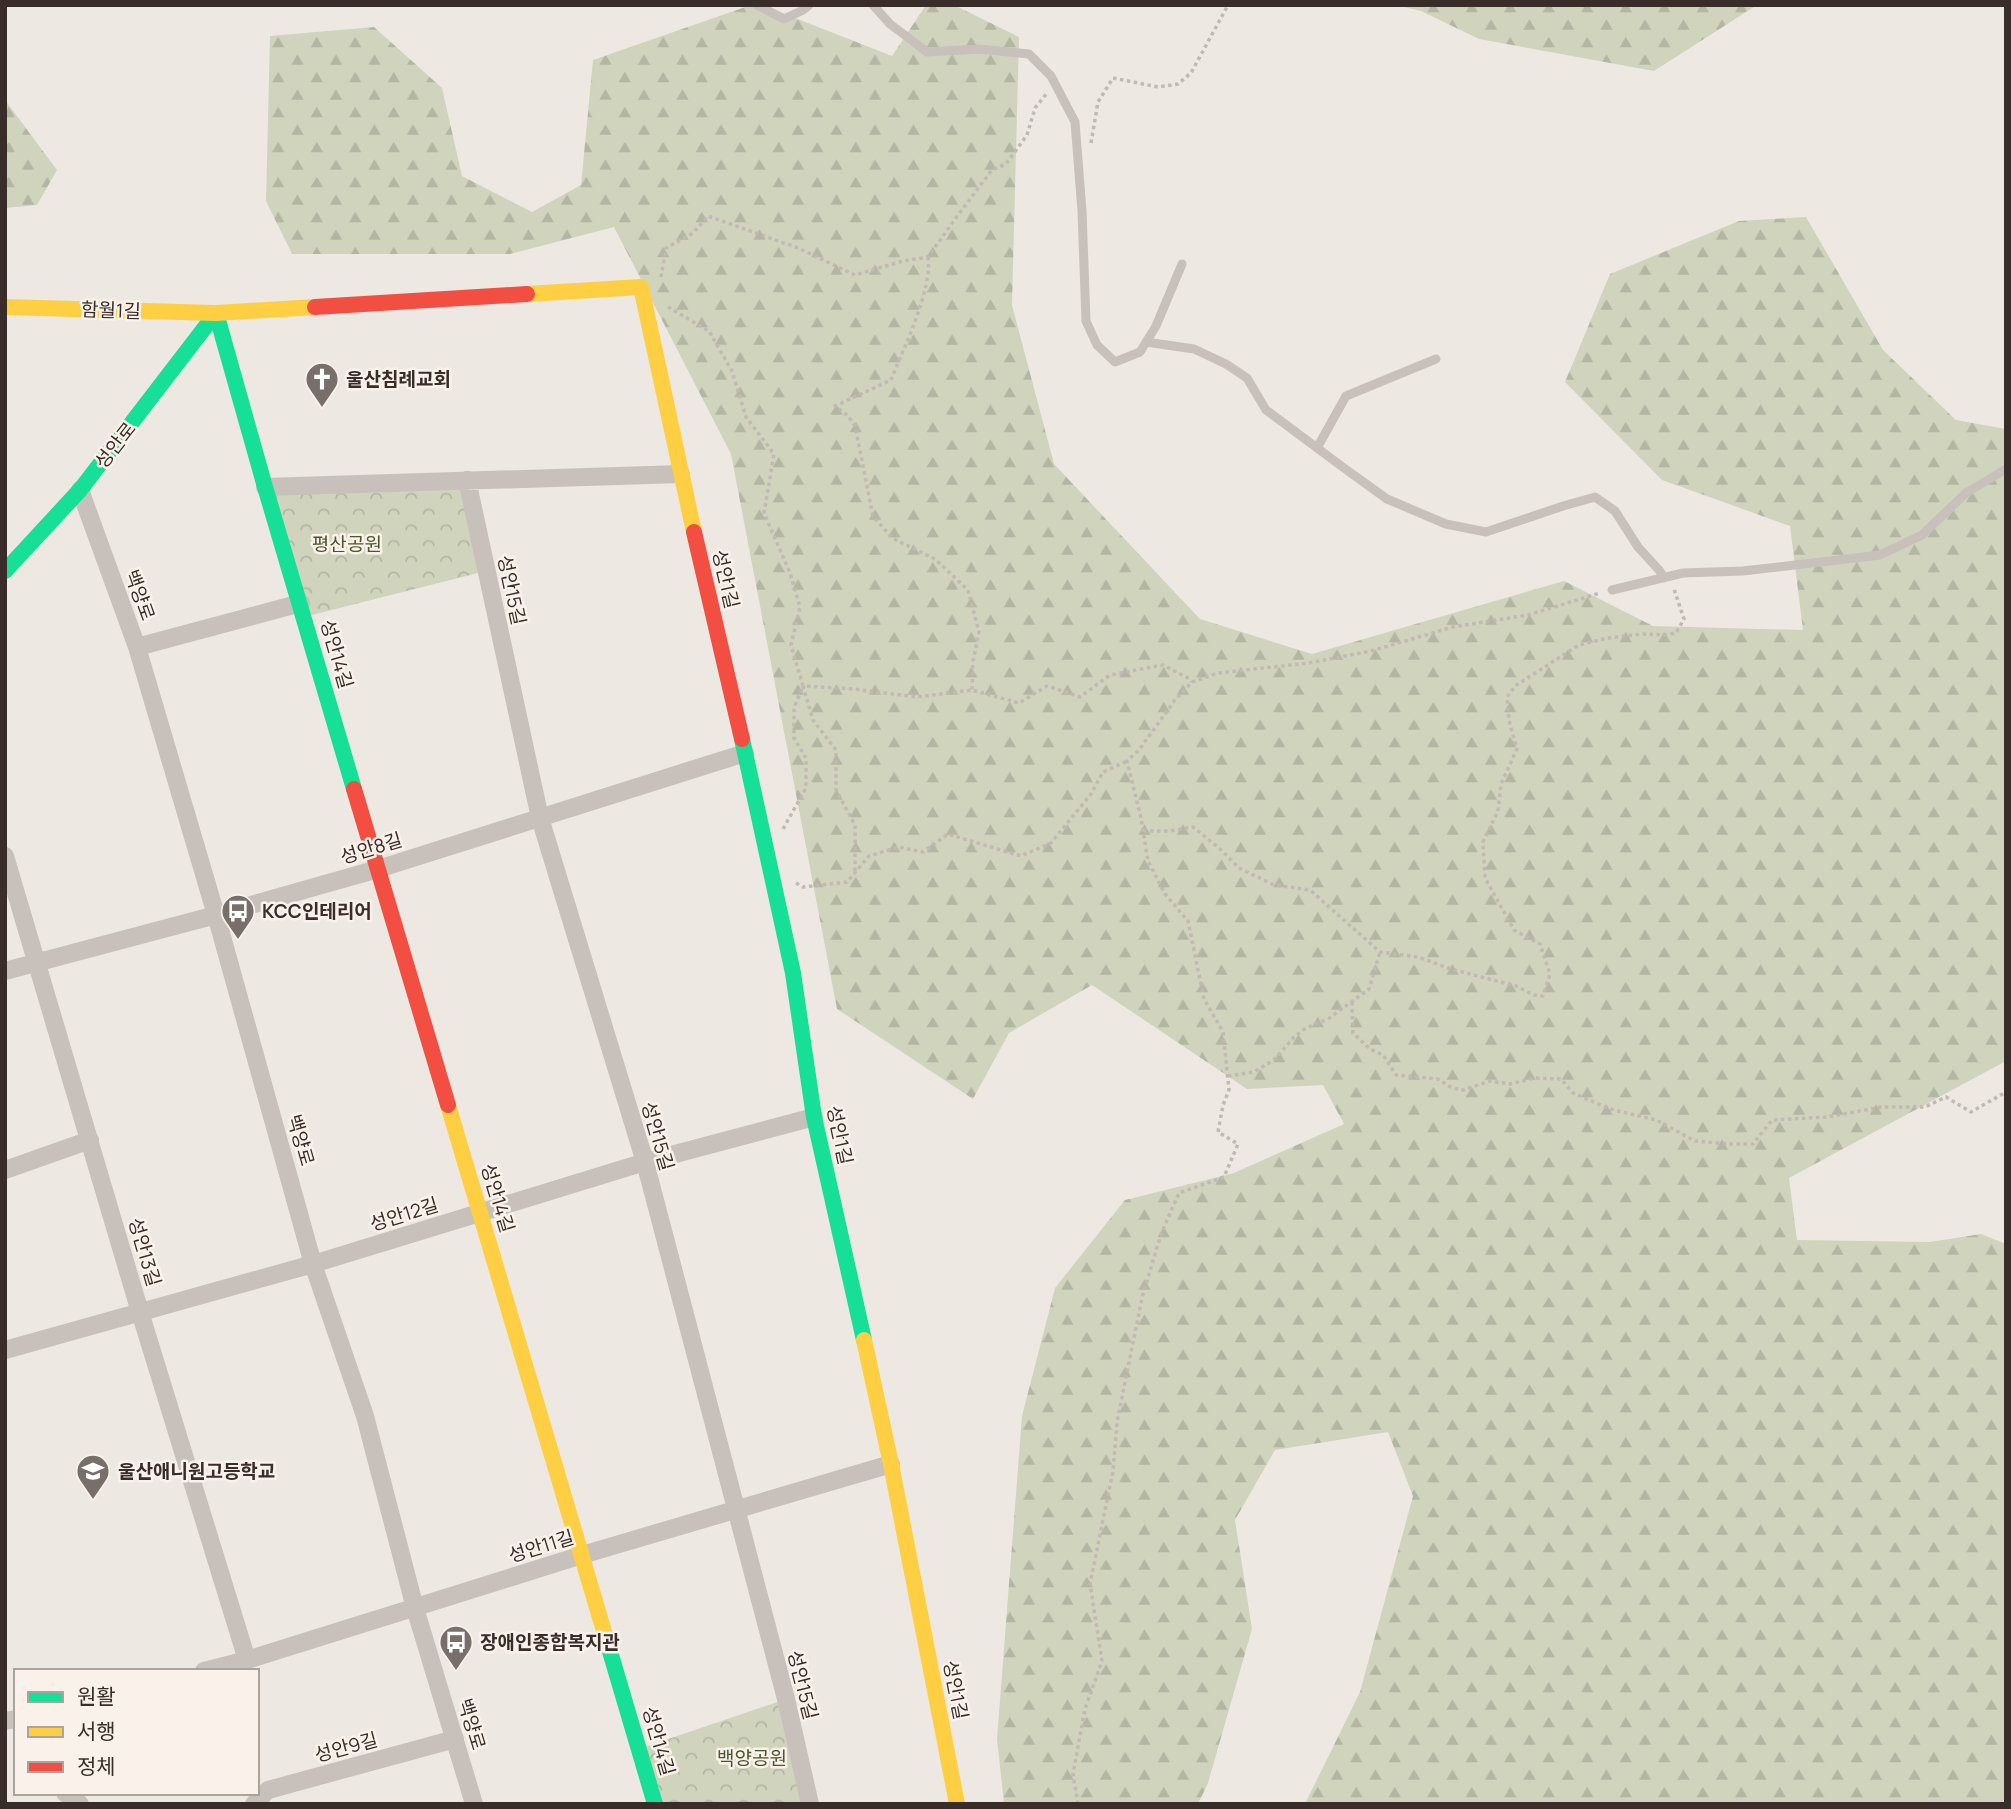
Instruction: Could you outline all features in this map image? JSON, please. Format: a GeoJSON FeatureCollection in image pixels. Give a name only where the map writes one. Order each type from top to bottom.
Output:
{"type":"FeatureCollection","features":[{"type":"Feature","properties":{"kind":"street"},"geometry":{"type":"LineString","coordinates":[[216,313],[640,287],[644,305]]}},
{"type":"Feature","properties":{"kind":"street","name":"성안1길"},"geometry":{"type":"LineString","coordinates":[[644,305],[793,973],[814,1117],[891,1464],[957,1804]]}},
{"type":"Feature","properties":{"kind":"street","name":"함월1길"},"geometry":{"type":"LineString","coordinates":[[5,307],[216,313]]}},
{"type":"Feature","properties":{"kind":"street","name":"성안14길"},"geometry":{"type":"LineString","coordinates":[[216,313],[265,487],[655,1804]]}},
{"type":"Feature","properties":{"kind":"street","name":"성안로"},"geometry":{"type":"LineString","coordinates":[[5,571],[80,490],[216,313]]}},
{"type":"Feature","properties":{"kind":"street"},"geometry":{"type":"LineString","coordinates":[[265,487],[681,474]]}},
{"type":"Feature","properties":{"kind":"street","name":"성안15길"},"geometry":{"type":"LineString","coordinates":[[467,480],[540,818],[645,1162],[786,1699],[810,1804]]}},
{"type":"Feature","properties":{"kind":"street","name":"백양로"},"geometry":{"type":"LineString","coordinates":[[80,490],[137,647],[216,915],[313,1264],[365,1416],[415,1608],[474,1804]]}},
{"type":"Feature","properties":{"kind":"street","name":"성안14길"},"geometry":{"type":"LineString","coordinates":[[137,647],[300,603]]}},
{"type":"Feature","properties":{"kind":"street","name":"성안8길"},"geometry":{"type":"LineString","coordinates":[[5,971],[378,869],[745,753]]}},
{"type":"Feature","properties":{"kind":"street","name":"성안13길"},"geometry":{"type":"LineString","coordinates":[[5,856],[140,1312],[247,1660]]}},
{"type":"Feature","properties":{"kind":"street","name":"성안12길"},"geometry":{"type":"LineString","coordinates":[[5,1350],[313,1264],[645,1162],[814,1117]]}},
{"type":"Feature","properties":{"kind":"street"},"geometry":{"type":"LineString","coordinates":[[5,1170],[90,1140]]}},
{"type":"Feature","properties":{"kind":"street","name":"성안11길"},"geometry":{"type":"LineString","coordinates":[[212,1669],[582,1555],[891,1464]]}},
{"type":"Feature","properties":{"kind":"street","name":"성안9길"},"geometry":{"type":"LineString","coordinates":[[254,1804],[268,1790],[455,1739]]}},
{"type":"Feature","properties":{"kind":"lane"},"geometry":{"type":"LineString","coordinates":[[757,5],[784,19],[809,5]]}},
{"type":"Feature","properties":{"kind":"lane"},"geometry":{"type":"LineString","coordinates":[[873,5],[890,24],[927,52],[979,49],[1029,54],[1051,76],[1074,122],[1082,211],[1086,321],[1097,345],[1115,362],[1140,352],[1170,295],[1182,264]]}},
{"type":"Feature","properties":{"kind":"lane"},"geometry":{"type":"LineString","coordinates":[[1146,342],[1194,349],[1226,364],[1247,378],[1266,410],[1387,499],[1446,524],[1486,532],[1595,497],[1615,511],[1638,547],[1667,578]]}},
{"type":"Feature","properties":{"kind":"lane"},"geometry":{"type":"LineString","coordinates":[[1317,448],[1346,396],[1436,359]]}},
{"type":"Feature","properties":{"kind":"lane"},"geometry":{"type":"LineString","coordinates":[[1612,590],[1684,573],[1743,571],[1880,555],[1922,536],[1966,493],[2006,469]]}},
{"type":"Feature","properties":{"kind":"path"},"geometry":{"type":"LineString","coordinates":[[1091,144],[1098,102],[1113,78],[1158,87],[1178,84],[1191,74],[1228,5]]}},
{"type":"Feature","properties":{"kind":"path"},"geometry":{"type":"LineString","coordinates":[[658,284],[666,247],[693,233],[708,216],[798,248],[855,275],[903,261],[928,257],[992,170],[1006,164],[1027,135],[1035,108],[1047,93],[1057,86]]}},
{"type":"Feature","properties":{"kind":"path"},"geometry":{"type":"LineString","coordinates":[[928,257],[930,267],[922,296],[891,380],[835,406],[848,415],[855,426],[873,516],[892,538],[935,559],[968,590],[979,632],[972,690]]}},
{"type":"Feature","properties":{"kind":"path"},"geometry":{"type":"LineString","coordinates":[[644,305],[668,307],[709,331],[732,371],[747,416],[774,454],[764,513],[790,573],[800,607],[791,645],[813,720],[836,750],[836,790],[855,825],[855,871]]}},
{"type":"Feature","properties":{"kind":"path"},"geometry":{"type":"LineString","coordinates":[[1143,831],[1170,831],[1193,827],[1239,868],[1274,885],[1310,890],[1380,952],[1418,957],[1543,996],[1550,974],[1540,944],[1514,930],[1485,878],[1483,842],[1498,811],[1501,784],[1517,749],[1509,720],[1507,697],[1515,685],[1579,645],[1619,637],[1676,633],[1684,619],[1667,578]]}},
{"type":"Feature","properties":{"kind":"path"},"geometry":{"type":"LineString","coordinates":[[771,873],[803,887],[847,882],[869,856],[898,847],[923,852],[948,834],[1021,856],[1051,843],[1091,794],[1103,772],[1127,761],[1139,750],[1192,682],[1218,673],[1309,663],[1371,651],[1453,626],[1528,615],[1612,590]]}},
{"type":"Feature","properties":{"kind":"path"},"geometry":{"type":"LineString","coordinates":[[803,686],[917,697],[972,690],[1019,703],[1046,686],[1080,697],[1110,675],[1163,665],[1192,682]]}},
{"type":"Feature","properties":{"kind":"path"},"geometry":{"type":"LineString","coordinates":[[782,831],[806,788],[806,758],[794,738],[794,708],[803,686]]}},
{"type":"Feature","properties":{"kind":"path"},"geometry":{"type":"LineString","coordinates":[[1078,1804],[1073,1774],[1085,1709],[1102,1661],[1090,1584],[1113,1471],[1117,1422],[1142,1298],[1161,1234],[1179,1193],[1224,1177],[1238,1144],[1218,1132],[1229,1090],[1223,1032],[1204,999],[1188,921],[1165,894],[1148,861],[1127,761]]}},
{"type":"Feature","properties":{"kind":"path"},"geometry":{"type":"LineString","coordinates":[[1227,1076],[1254,1072],[1275,1059],[1294,1037],[1306,1028],[1328,1019],[1369,989],[1380,952]]}},
{"type":"Feature","properties":{"kind":"path"},"geometry":{"type":"LineString","coordinates":[[1352,1002],[1353,1033],[1370,1049],[1382,1055],[1396,1075],[1438,1079],[1452,1088],[1463,1090],[1490,1081],[1511,1084],[1534,1078],[1561,1079],[1573,1093],[1610,1110],[1656,1120],[1695,1141],[1753,1144],[1772,1120],[1827,1117],[1881,1107],[1926,1107],[1946,1097],[1971,1112],[2006,1092]]}},
{"type":"Feature","properties":{"kind":"green space"},"geometry":{"type":"Polygon","coordinates":[[[751,5],[762,5],[892,56],[926,5],[954,5],[1019,37],[1012,305],[1054,464],[1200,619],[1312,654],[1564,581],[1653,626],[1803,630],[1790,526],[1662,480],[1565,382],[1610,274],[1739,221],[1806,217],[1883,350],[1956,420],[2006,429],[2006,1061],[1789,1178],[1797,1240],[1930,1242],[1981,1234],[2006,1244],[2006,1804],[1305,1804],[1360,1692],[1413,1496],[1388,1432],[1275,1450],[1235,1520],[1252,1629],[1208,1783],[1198,1804],[1004,1804],[997,1739],[1022,1416],[1055,1288],[1125,1200],[1234,1173],[1344,1124],[1323,1085],[1247,1089],[1092,985],[1009,1033],[973,1099],[837,1009],[731,454],[614,227],[510,254],[292,254],[266,201],[270,36],[374,27],[442,88],[462,176],[532,212],[581,185],[593,60],[751,5]]]}},
{"type":"Feature","properties":{"kind":"green space"},"geometry":{"type":"Polygon","coordinates":[[[1396,5],[1757,5],[1654,71],[1479,39],[1421,11],[1396,5]]]}},
{"type":"Feature","properties":{"kind":"green space"},"geometry":{"type":"Polygon","coordinates":[[[5,100],[57,170],[37,205],[5,208],[5,100]]]}},
{"type":"Feature","properties":{"kind":"green space","name":"평산공원"},"geometry":{"type":"Polygon","coordinates":[[[467,480],[486,571],[304,617],[265,487],[467,480]]]}},
{"type":"Feature","properties":{"kind":"green space","name":"백양공원"},"geometry":{"type":"Polygon","coordinates":[[[786,1699],[810,1804],[655,1804],[639,1749],[786,1699]]]}},
{"type":"Feature","properties":{"kind":"traffic: fast"},"geometry":{"type":"LineString","coordinates":[[216,313],[354,789]]}},
{"type":"Feature","properties":{"kind":"traffic: fast"},"geometry":{"type":"LineString","coordinates":[[5,571],[80,490],[216,313]]}},
{"type":"Feature","properties":{"kind":"traffic: fast"},"geometry":{"type":"LineString","coordinates":[[742,739],[793,973],[814,1117],[864,1340]]}},
{"type":"Feature","properties":{"kind":"traffic: fast"},"geometry":{"type":"LineString","coordinates":[[606,1638],[655,1804]]}},
{"type":"Feature","properties":{"kind":"traffic: slow"},"geometry":{"type":"LineString","coordinates":[[527,294],[641,287],[694,532]]}},
{"type":"Feature","properties":{"kind":"traffic: slow"},"geometry":{"type":"LineString","coordinates":[[5,307],[216,313],[315,307]]}},
{"type":"Feature","properties":{"kind":"traffic: slow"},"geometry":{"type":"LineString","coordinates":[[448,1105],[606,1638]]}},
{"type":"Feature","properties":{"kind":"traffic: slow"},"geometry":{"type":"LineString","coordinates":[[864,1340],[891,1464],[957,1804]]}},
{"type":"Feature","properties":{"kind":"traffic: jam"},"geometry":{"type":"LineString","coordinates":[[315,307],[527,294]]}},
{"type":"Feature","properties":{"kind":"traffic: jam"},"geometry":{"type":"LineString","coordinates":[[694,532],[742,739]]}},
{"type":"Feature","properties":{"kind":"traffic: jam"},"geometry":{"type":"LineString","coordinates":[[354,789],[448,1105]]}},
{"type":"Feature","properties":{"kind":"place","name":"울산침례교회"},"geometry":{"type":"Point","coordinates":[322,409]}},
{"type":"Feature","properties":{"kind":"place","name":"KCC인테리어"},"geometry":{"type":"Point","coordinates":[238,941]}},
{"type":"Feature","properties":{"kind":"place","name":"울산애니원고등학교"},"geometry":{"type":"Point","coordinates":[93,1501]}},
{"type":"Feature","properties":{"kind":"place","name":"장애인종합복지관"},"geometry":{"type":"Point","coordinates":[456,1672]}}]}
